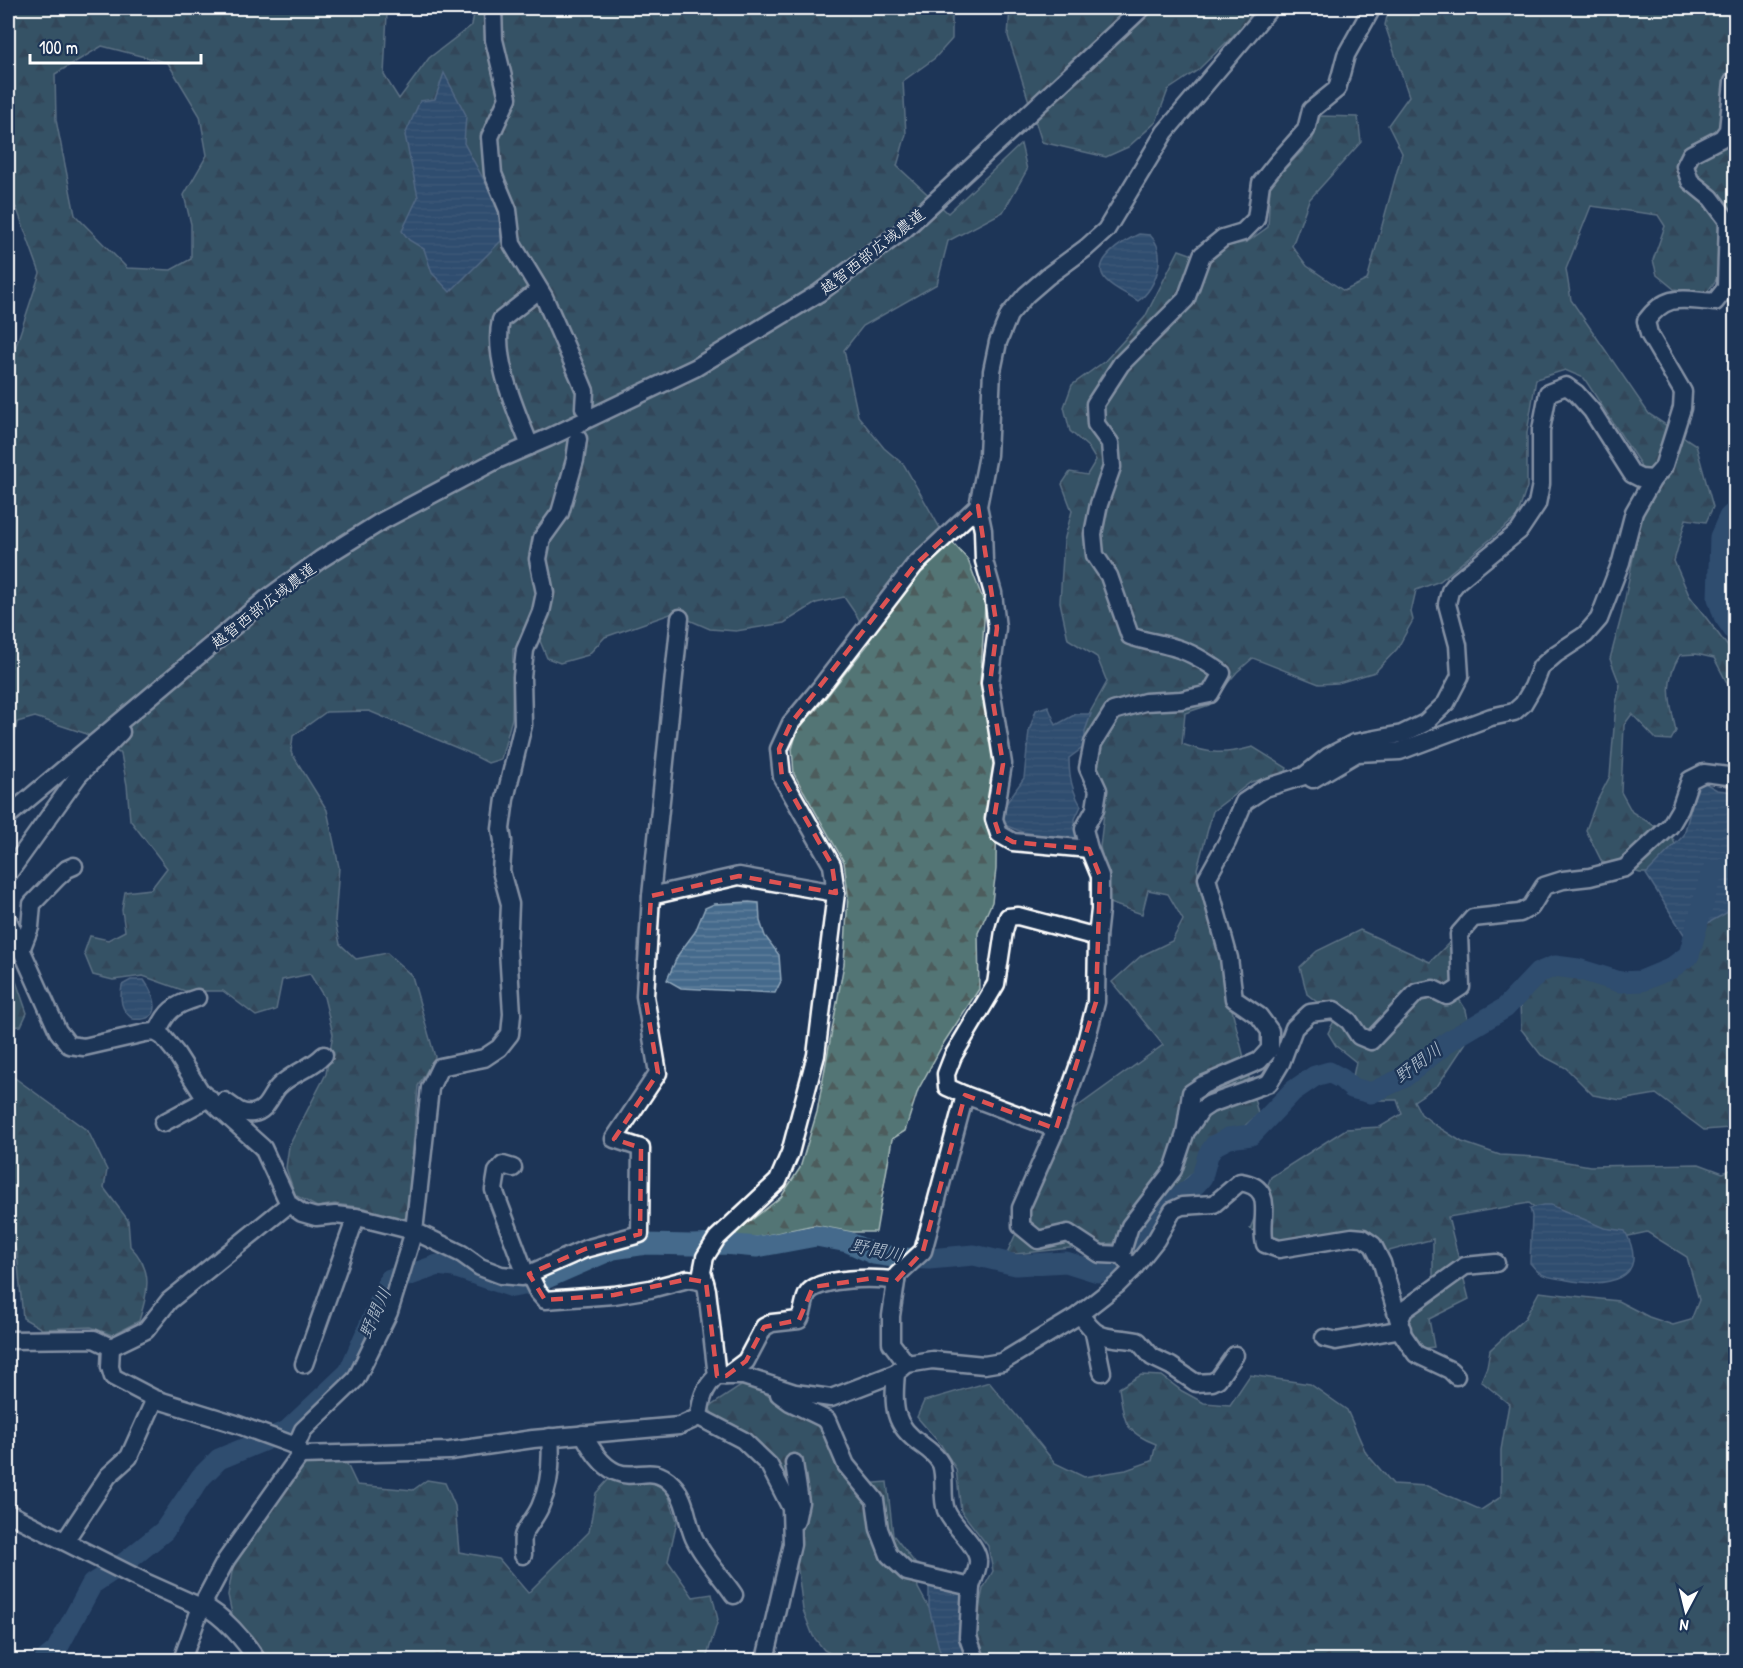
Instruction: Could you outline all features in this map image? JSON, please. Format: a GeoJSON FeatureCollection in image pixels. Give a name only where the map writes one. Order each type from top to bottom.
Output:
{"type":"FeatureCollection","features":[{"type":"Feature","properties":{"kind":"street"},"geometry":{"type":"LineString","coordinates":[[493,8],[494,40],[508,98],[490,137],[493,174],[508,210],[512,244],[539,290],[585,391],[584,408]]}},
{"type":"Feature","properties":{"kind":"street","name":"越智西部広域農道"},"geometry":{"type":"LineString","coordinates":[[8,816],[265,600],[321,559],[382,521],[497,460],[553,436],[695,368],[819,293],[905,229],[1142,8]]}},
{"type":"Feature","properties":{"kind":"street"},"geometry":{"type":"LineString","coordinates":[[1089,849],[1013,842],[999,834],[994,819],[1003,764],[990,682],[998,628],[993,593],[984,561],[983,530],[978,506],[988,455],[992,371],[998,342],[1009,315],[1026,295],[1106,230],[1165,132],[1270,8]]}},
{"type":"Feature","properties":{"kind":"street"},"geometry":{"type":"LineString","coordinates":[[1133,1269],[1121,1256],[1100,1254],[1068,1233],[1038,1240],[1021,1226],[1021,1208],[1056,1129],[1083,1053],[1096,1002],[1100,876],[1084,829],[1095,809],[1098,790],[1088,768],[1093,743],[1113,711],[1145,702],[1181,700],[1210,694],[1222,673],[1177,648],[1130,636],[1109,576],[1095,555],[1094,534],[1099,504],[1112,467],[1110,443],[1096,424],[1095,404],[1121,364],[1186,299],[1202,255],[1223,238],[1243,232],[1256,219],[1262,183],[1306,130],[1311,110],[1337,89],[1346,55],[1372,8]]}},
{"type":"Feature","properties":{"kind":"street"},"geometry":{"type":"LineString","coordinates":[[1304,776],[1313,779],[1357,753],[1400,751],[1491,717],[1514,712],[1523,704],[1541,667],[1556,654],[1586,635],[1599,619],[1622,561],[1634,512],[1653,479],[1663,468],[1682,408],[1683,392],[1649,334],[1646,321],[1655,308],[1669,300],[1715,302],[1726,288],[1728,220],[1711,198],[1690,181],[1686,166],[1691,154],[1722,138],[1728,130],[1733,81],[1736,77]]}},
{"type":"Feature","properties":{"kind":"street"},"geometry":{"type":"LineString","coordinates":[[530,446],[512,400],[498,337],[501,320],[539,290]]}},
{"type":"Feature","properties":{"kind":"street"},"geometry":{"type":"LineString","coordinates":[[1121,1256],[1130,1226],[1173,1170],[1185,1134],[1191,1093],[1203,1085],[1259,1061],[1270,1049],[1270,1030],[1259,1016],[1234,999],[1229,958],[1207,879],[1227,842],[1244,802],[1265,788],[1304,776],[1329,756],[1354,743],[1402,734],[1425,723],[1446,703],[1460,676],[1458,645],[1447,604],[1450,591],[1458,580],[1519,531],[1537,504],[1541,484],[1541,430],[1548,393],[1566,386],[1576,393],[1610,437],[1632,474],[1640,478],[1653,479]]}},
{"type":"Feature","properties":{"kind":"street"},"geometry":{"type":"LineString","coordinates":[[182,1660],[201,1606],[226,1560],[298,1450],[303,1430],[356,1379],[388,1312],[414,1231],[430,1088],[440,1067],[484,1058],[499,1048],[510,1034],[512,1014],[508,950],[510,904],[501,871],[503,841],[501,829],[505,799],[523,725],[522,677],[525,650],[541,612],[544,593],[538,559],[542,538],[560,513],[575,460],[578,439]]}},
{"type":"Feature","properties":{"kind":"street"},"geometry":{"type":"LineString","coordinates":[[722,1376],[702,1272],[705,1257],[717,1238],[778,1181],[790,1153],[816,1055],[836,893],[832,865],[782,777],[779,749],[791,723],[914,566],[978,506]]}},
{"type":"Feature","properties":{"kind":"street"},"geometry":{"type":"LineString","coordinates":[[8,920],[58,1030],[69,1045],[84,1047],[145,1033],[163,1037],[201,1092],[263,1148],[289,1204],[302,1213],[316,1217],[335,1215],[356,1217],[414,1231],[462,1254],[480,1267],[501,1275],[522,1277],[585,1249],[640,1234],[641,1148],[614,1139],[658,1073],[645,996],[651,896],[680,618]]}},
{"type":"Feature","properties":{"kind":"street"},"geometry":{"type":"LineString","coordinates":[[8,874],[78,776],[121,733],[118,723]]}},
{"type":"Feature","properties":{"kind":"street"},"geometry":{"type":"LineString","coordinates":[[1185,1134],[1201,1110],[1210,1104],[1269,1083],[1281,1063],[1294,1028],[1310,1013],[1334,1010],[1349,1021],[1359,1036],[1371,1041],[1417,992],[1433,989],[1447,996],[1461,987],[1459,934],[1473,918],[1520,913],[1531,908],[1544,886],[1563,879],[1590,877],[1625,868],[1671,826],[1680,809],[1690,780],[1704,773],[1736,777]]}},
{"type":"Feature","properties":{"kind":"street"},"geometry":{"type":"LineString","coordinates":[[21,950],[30,927],[32,904],[57,878],[74,866]]}},
{"type":"Feature","properties":{"kind":"street"},"geometry":{"type":"LineString","coordinates":[[651,896],[739,876],[836,893]]}},
{"type":"Feature","properties":{"kind":"street"},"geometry":{"type":"LineString","coordinates":[[1056,1129],[947,1087],[946,1074],[953,1056],[996,984],[1008,917],[1018,916],[1097,937]]}},
{"type":"Feature","properties":{"kind":"street"},"geometry":{"type":"LineString","coordinates":[[157,1034],[172,1009],[179,1004],[197,999]]}},
{"type":"Feature","properties":{"kind":"street"},"geometry":{"type":"LineString","coordinates":[[163,1123],[212,1100],[226,1101],[237,1112],[253,1113],[261,1110],[288,1078],[318,1062],[324,1055]]}},
{"type":"Feature","properties":{"kind":"street"},"geometry":{"type":"LineString","coordinates":[[964,1095],[923,1251],[897,1275],[891,1316],[891,1343],[902,1368],[894,1397],[897,1419],[910,1437],[931,1451],[940,1464],[945,1508],[978,1560],[971,1587],[968,1637],[976,1660]]}},
{"type":"Feature","properties":{"kind":"street"},"geometry":{"type":"LineString","coordinates":[[513,1168],[503,1165],[497,1172],[494,1190],[527,1275],[545,1300],[623,1293],[688,1279],[705,1282]]}},
{"type":"Feature","properties":{"kind":"street"},"geometry":{"type":"LineString","coordinates":[[722,1376],[743,1376],[795,1393],[831,1398],[902,1368],[932,1360],[984,1365],[1002,1362],[1080,1314],[1117,1285],[1156,1240],[1173,1210],[1182,1206],[1214,1204],[1240,1182],[1252,1184],[1259,1190],[1265,1202],[1262,1235],[1265,1244],[1279,1249],[1352,1237],[1363,1238],[1373,1245],[1382,1263],[1403,1335],[1416,1354],[1450,1370],[1456,1376]]}},
{"type":"Feature","properties":{"kind":"street"},"geometry":{"type":"LineString","coordinates":[[111,1347],[146,1330],[169,1301],[289,1204]]}},
{"type":"Feature","properties":{"kind":"street"},"geometry":{"type":"LineString","coordinates":[[304,1364],[356,1217]]}},
{"type":"Feature","properties":{"kind":"street"},"geometry":{"type":"LineString","coordinates":[[1400,1325],[1404,1310],[1466,1266],[1496,1263]]}},
{"type":"Feature","properties":{"kind":"street"},"geometry":{"type":"LineString","coordinates":[[699,1417],[700,1404],[707,1384],[746,1361],[764,1327],[772,1323],[798,1320],[808,1292],[813,1287],[874,1278],[896,1281]]}},
{"type":"Feature","properties":{"kind":"street"},"geometry":{"type":"LineString","coordinates":[[1080,1314],[1094,1333],[1102,1372]]}},
{"type":"Feature","properties":{"kind":"street"},"geometry":{"type":"LineString","coordinates":[[1324,1338],[1336,1341],[1400,1325]]}},
{"type":"Feature","properties":{"kind":"street"},"geometry":{"type":"LineString","coordinates":[[1094,1333],[1110,1338],[1138,1341],[1152,1357],[1171,1366],[1196,1383],[1212,1382],[1218,1379],[1234,1355]]}},
{"type":"Feature","properties":{"kind":"street"},"geometry":{"type":"LineString","coordinates":[[8,1340],[94,1339],[111,1347]]}},
{"type":"Feature","properties":{"kind":"street"},"geometry":{"type":"LineString","coordinates":[[111,1347],[110,1367],[113,1377],[155,1399],[236,1424],[298,1450],[450,1451],[550,1437],[680,1426],[699,1417]]}},
{"type":"Feature","properties":{"kind":"street"},"geometry":{"type":"LineString","coordinates":[[766,1385],[790,1402],[827,1420],[846,1465],[875,1500],[879,1529],[889,1555],[907,1572],[971,1587]]}},
{"type":"Feature","properties":{"kind":"street"},"geometry":{"type":"LineString","coordinates":[[65,1541],[108,1476],[129,1457],[155,1399]]}},
{"type":"Feature","properties":{"kind":"street"},"geometry":{"type":"LineString","coordinates":[[699,1417],[743,1440],[769,1465],[791,1508],[792,1544],[765,1660]]}},
{"type":"Feature","properties":{"kind":"street"},"geometry":{"type":"LineString","coordinates":[[583,1434],[596,1457],[615,1472],[629,1475],[652,1472],[671,1482],[681,1495],[694,1538],[734,1595]]}},
{"type":"Feature","properties":{"kind":"street"},"geometry":{"type":"LineString","coordinates":[[523,1555],[524,1535],[536,1518],[546,1489],[551,1458],[550,1437]]}},
{"type":"Feature","properties":{"kind":"street"},"geometry":{"type":"LineString","coordinates":[[792,1536],[800,1502],[794,1463]]}},
{"type":"Feature","properties":{"kind":"street"},"geometry":{"type":"LineString","coordinates":[[11,1521],[65,1541],[145,1582],[214,1611],[257,1660]]}},
{"type":"Feature","properties":{"kind":"highlighted area"},"geometry":{"type":"Polygon","coordinates":[[[978,506],[997,628],[990,683],[1003,764],[994,819],[999,834],[1013,842],[1089,849],[1100,876],[1096,1002],[1056,1129],[965,1095],[923,1251],[896,1281],[874,1278],[813,1287],[799,1320],[764,1327],[746,1361],[726,1376],[717,1376],[706,1282],[688,1279],[614,1295],[545,1300],[529,1274],[585,1249],[640,1234],[641,1148],[614,1139],[658,1073],[645,996],[651,896],[739,876],[836,893],[832,865],[782,777],[779,749],[791,723],[914,566],[978,506]]]}},
{"type":"Feature","properties":{"kind":"green space"},"geometry":{"type":"Polygon","coordinates":[[[8,8],[389,8],[384,75],[399,99],[429,58],[472,25],[475,8],[957,8],[952,13],[952,39],[935,58],[903,81],[906,134],[897,166],[948,213],[1021,144],[1027,170],[1003,212],[948,241],[937,284],[863,326],[844,350],[858,416],[884,448],[904,465],[940,528],[968,560],[985,605],[980,685],[997,762],[996,869],[992,902],[978,933],[979,989],[943,1044],[918,1090],[905,1131],[892,1139],[876,1232],[852,1232],[814,1225],[758,1237],[738,1238],[735,1233],[781,1197],[800,1168],[817,1112],[844,964],[848,894],[844,862],[794,774],[792,749],[798,728],[816,710],[870,642],[844,597],[816,603],[784,623],[736,631],[710,629],[673,613],[605,637],[588,655],[560,663],[547,658],[540,641],[513,649],[512,718],[501,759],[488,763],[369,711],[326,712],[293,736],[291,752],[327,810],[339,867],[335,921],[340,944],[356,959],[387,953],[412,976],[435,1057],[418,1086],[407,1221],[365,1208],[335,1204],[317,1207],[295,1195],[286,1168],[289,1146],[326,1074],[333,1034],[324,997],[310,974],[282,980],[276,1010],[256,1016],[223,991],[185,991],[143,976],[113,980],[93,975],[84,953],[90,936],[108,940],[125,931],[122,910],[125,892],[151,889],[167,868],[130,820],[121,754],[84,733],[35,717],[17,722],[8,771],[8,370],[40,273],[17,209],[8,197],[8,8]],[[102,46],[55,74],[56,120],[75,215],[127,268],[171,270],[191,259],[191,224],[184,195],[207,155],[200,116],[168,63],[102,46]]]}},
{"type":"Feature","properties":{"kind":"green space"},"geometry":{"type":"Polygon","coordinates":[[[1010,8],[1257,8],[1242,27],[1198,70],[1168,90],[1156,122],[1128,147],[1106,157],[1042,142],[1008,36],[1010,8]]]}},
{"type":"Feature","properties":{"kind":"green space"},"geometry":{"type":"Polygon","coordinates":[[[1389,8],[1735,8],[1735,228],[1720,237],[1718,277],[1706,294],[1674,289],[1657,275],[1653,260],[1665,226],[1658,215],[1591,206],[1566,269],[1571,300],[1649,414],[1696,445],[1713,507],[1706,522],[1686,519],[1674,561],[1689,595],[1735,656],[1735,698],[1714,658],[1696,654],[1680,655],[1671,674],[1669,692],[1676,731],[1671,740],[1656,739],[1632,714],[1624,725],[1621,792],[1632,812],[1672,837],[1679,854],[1659,873],[1640,873],[1602,862],[1586,830],[1596,803],[1610,776],[1616,704],[1620,685],[1610,659],[1622,614],[1645,497],[1640,464],[1584,378],[1565,370],[1536,379],[1527,433],[1527,487],[1517,517],[1440,581],[1416,590],[1411,612],[1413,620],[1397,649],[1375,672],[1338,683],[1319,684],[1253,658],[1237,672],[1209,705],[1185,713],[1182,744],[1217,752],[1253,747],[1287,768],[1285,774],[1251,782],[1213,811],[1197,869],[1258,1114],[1115,1243],[1006,1255],[1073,1110],[1163,1045],[1112,982],[1141,956],[1172,941],[1183,920],[1168,894],[1148,890],[1142,914],[1109,903],[1108,879],[1100,847],[1107,788],[1080,730],[1107,682],[1097,657],[1068,639],[1060,602],[1064,541],[1072,511],[1062,484],[1070,472],[1087,475],[1096,460],[1088,447],[1070,431],[1064,407],[1072,385],[1105,361],[1145,317],[1179,250],[1210,261],[1228,246],[1247,242],[1268,227],[1270,184],[1312,141],[1320,116],[1358,117],[1361,142],[1309,200],[1292,246],[1307,266],[1344,291],[1367,280],[1402,153],[1388,125],[1409,96],[1385,25],[1389,8]]]}},
{"type":"Feature","properties":{"kind":"green space"},"geometry":{"type":"Polygon","coordinates":[[[1735,896],[1735,1133],[1729,1128],[1704,1130],[1656,1094],[1621,1100],[1593,1095],[1566,1068],[1541,1055],[1521,1029],[1520,1001],[1542,981],[1559,975],[1568,975],[1627,985],[1683,951],[1690,921],[1735,896]]]}},
{"type":"Feature","properties":{"kind":"green space"},"geometry":{"type":"Polygon","coordinates":[[[1360,930],[1430,962],[1454,938],[1457,996],[1466,1010],[1471,1035],[1438,1085],[1414,1101],[1421,1114],[1438,1127],[1462,1142],[1500,1155],[1538,1157],[1590,1166],[1699,1164],[1723,1173],[1735,1168],[1735,1660],[838,1660],[837,1657],[824,1650],[813,1636],[803,1610],[787,1485],[714,1417],[709,1407],[744,1384],[760,1389],[780,1406],[819,1424],[833,1456],[852,1485],[887,1482],[893,1535],[915,1563],[918,1588],[929,1608],[957,1624],[978,1612],[983,1589],[993,1571],[988,1546],[961,1511],[956,1469],[941,1445],[917,1417],[924,1401],[989,1382],[1055,1463],[1084,1477],[1126,1470],[1152,1461],[1156,1444],[1137,1434],[1127,1423],[1119,1388],[1141,1375],[1162,1376],[1182,1391],[1204,1403],[1230,1405],[1250,1375],[1310,1384],[1347,1410],[1366,1453],[1393,1484],[1427,1486],[1481,1510],[1501,1497],[1501,1450],[1509,1404],[1481,1381],[1487,1367],[1490,1350],[1525,1318],[1539,1292],[1618,1301],[1649,1317],[1673,1325],[1691,1320],[1699,1300],[1687,1257],[1647,1232],[1606,1241],[1550,1219],[1529,1203],[1448,1217],[1469,1299],[1429,1319],[1434,1347],[1407,1350],[1386,1314],[1433,1281],[1433,1239],[1382,1253],[1325,1234],[1280,1246],[1250,1229],[1271,1177],[1346,1129],[1380,1127],[1402,1114],[1397,1100],[1366,1100],[1352,1081],[1356,1062],[1336,1046],[1328,1033],[1336,1017],[1307,994],[1300,967],[1317,951],[1360,930]]]}},
{"type":"Feature","properties":{"kind":"green space"},"geometry":{"type":"Polygon","coordinates":[[[8,958],[27,1013],[21,1026],[8,1027],[8,958]]]}},
{"type":"Feature","properties":{"kind":"green space"},"geometry":{"type":"Polygon","coordinates":[[[8,1073],[88,1131],[107,1170],[104,1188],[128,1220],[130,1246],[138,1255],[146,1272],[145,1300],[139,1321],[112,1335],[91,1327],[42,1329],[23,1318],[17,1254],[8,1230],[8,1073]]]}},
{"type":"Feature","properties":{"kind":"green space"},"geometry":{"type":"Polygon","coordinates":[[[345,1460],[357,1485],[413,1490],[427,1480],[445,1483],[455,1506],[459,1552],[499,1559],[528,1593],[589,1532],[596,1493],[608,1480],[645,1478],[667,1491],[677,1521],[668,1561],[693,1597],[712,1594],[718,1620],[707,1656],[703,1660],[272,1660],[245,1645],[233,1619],[228,1595],[234,1560],[305,1461],[345,1460]]]}},
{"type":"Feature","properties":{"kind":"water"},"geometry":{"type":"Polygon","coordinates":[[[444,73],[466,115],[464,143],[500,210],[501,241],[450,292],[432,273],[424,249],[409,240],[402,231],[418,197],[405,135],[420,101],[435,99],[444,73]]]}},
{"type":"Feature","properties":{"kind":"water"},"geometry":{"type":"Polygon","coordinates":[[[1139,234],[1150,235],[1155,242],[1159,260],[1155,279],[1145,295],[1138,301],[1109,283],[1102,273],[1102,266],[1111,252],[1139,234]]]}},
{"type":"Feature","properties":{"kind":"water"},"geometry":{"type":"Polygon","coordinates":[[[1048,706],[1056,725],[1076,714],[1091,714],[1085,731],[1085,746],[1069,758],[1072,783],[1081,806],[1075,819],[1076,840],[1022,832],[1002,824],[1001,811],[1024,778],[1029,731],[1036,710],[1048,706]]]}},
{"type":"Feature","properties":{"kind":"water"},"geometry":{"type":"Polygon","coordinates":[[[1703,782],[1717,790],[1735,792],[1735,908],[1685,936],[1646,874],[1684,835],[1696,789],[1703,782]]]}},
{"type":"Feature","properties":{"kind":"water"},"geometry":{"type":"Polygon","coordinates":[[[759,903],[760,921],[765,936],[779,955],[781,981],[775,993],[681,988],[667,980],[678,955],[695,932],[705,908],[714,904],[759,903]]]}},
{"type":"Feature","properties":{"kind":"water"},"geometry":{"type":"Polygon","coordinates":[[[131,980],[144,980],[152,994],[155,1007],[150,1017],[133,1019],[123,1008],[122,985],[131,980]]]}},
{"type":"Feature","properties":{"kind":"water"},"geometry":{"type":"Polygon","coordinates":[[[1551,1205],[1604,1228],[1625,1231],[1632,1248],[1633,1261],[1629,1271],[1610,1281],[1596,1282],[1553,1278],[1539,1272],[1530,1263],[1532,1216],[1530,1208],[1551,1205]]]}},
{"type":"Feature","properties":{"kind":"water"},"geometry":{"type":"Polygon","coordinates":[[[929,1585],[962,1592],[970,1660],[942,1660],[929,1608],[929,1585]]]}},
{"type":"Feature","properties":{"kind":"waterway","name":"野間川"},"geometry":{"type":"LineString","coordinates":[[1736,511],[1729,517],[1720,537],[1718,598],[1724,616],[1736,633]]}},
{"type":"Feature","properties":{"kind":"waterway","name":"野間川"},"geometry":{"type":"LineString","coordinates":[[45,1660],[56,1651],[92,1584],[127,1561],[164,1531],[201,1477],[219,1459],[287,1431],[349,1372],[390,1279],[407,1276],[438,1265],[454,1267],[513,1287],[535,1283],[613,1249],[646,1244],[724,1244],[757,1247],[816,1236],[848,1242],[874,1254],[901,1258],[929,1259],[974,1255],[1016,1265],[1066,1262],[1098,1272],[1116,1269],[1135,1254],[1152,1226],[1171,1203],[1202,1177],[1208,1155],[1215,1145],[1229,1138],[1251,1135],[1293,1091],[1315,1076],[1329,1072],[1352,1088],[1371,1093],[1403,1078],[1449,1041],[1505,1008],[1538,973],[1555,966],[1578,969],[1620,982],[1641,981],[1670,969],[1689,955],[1711,874],[1736,865]]}}]}
